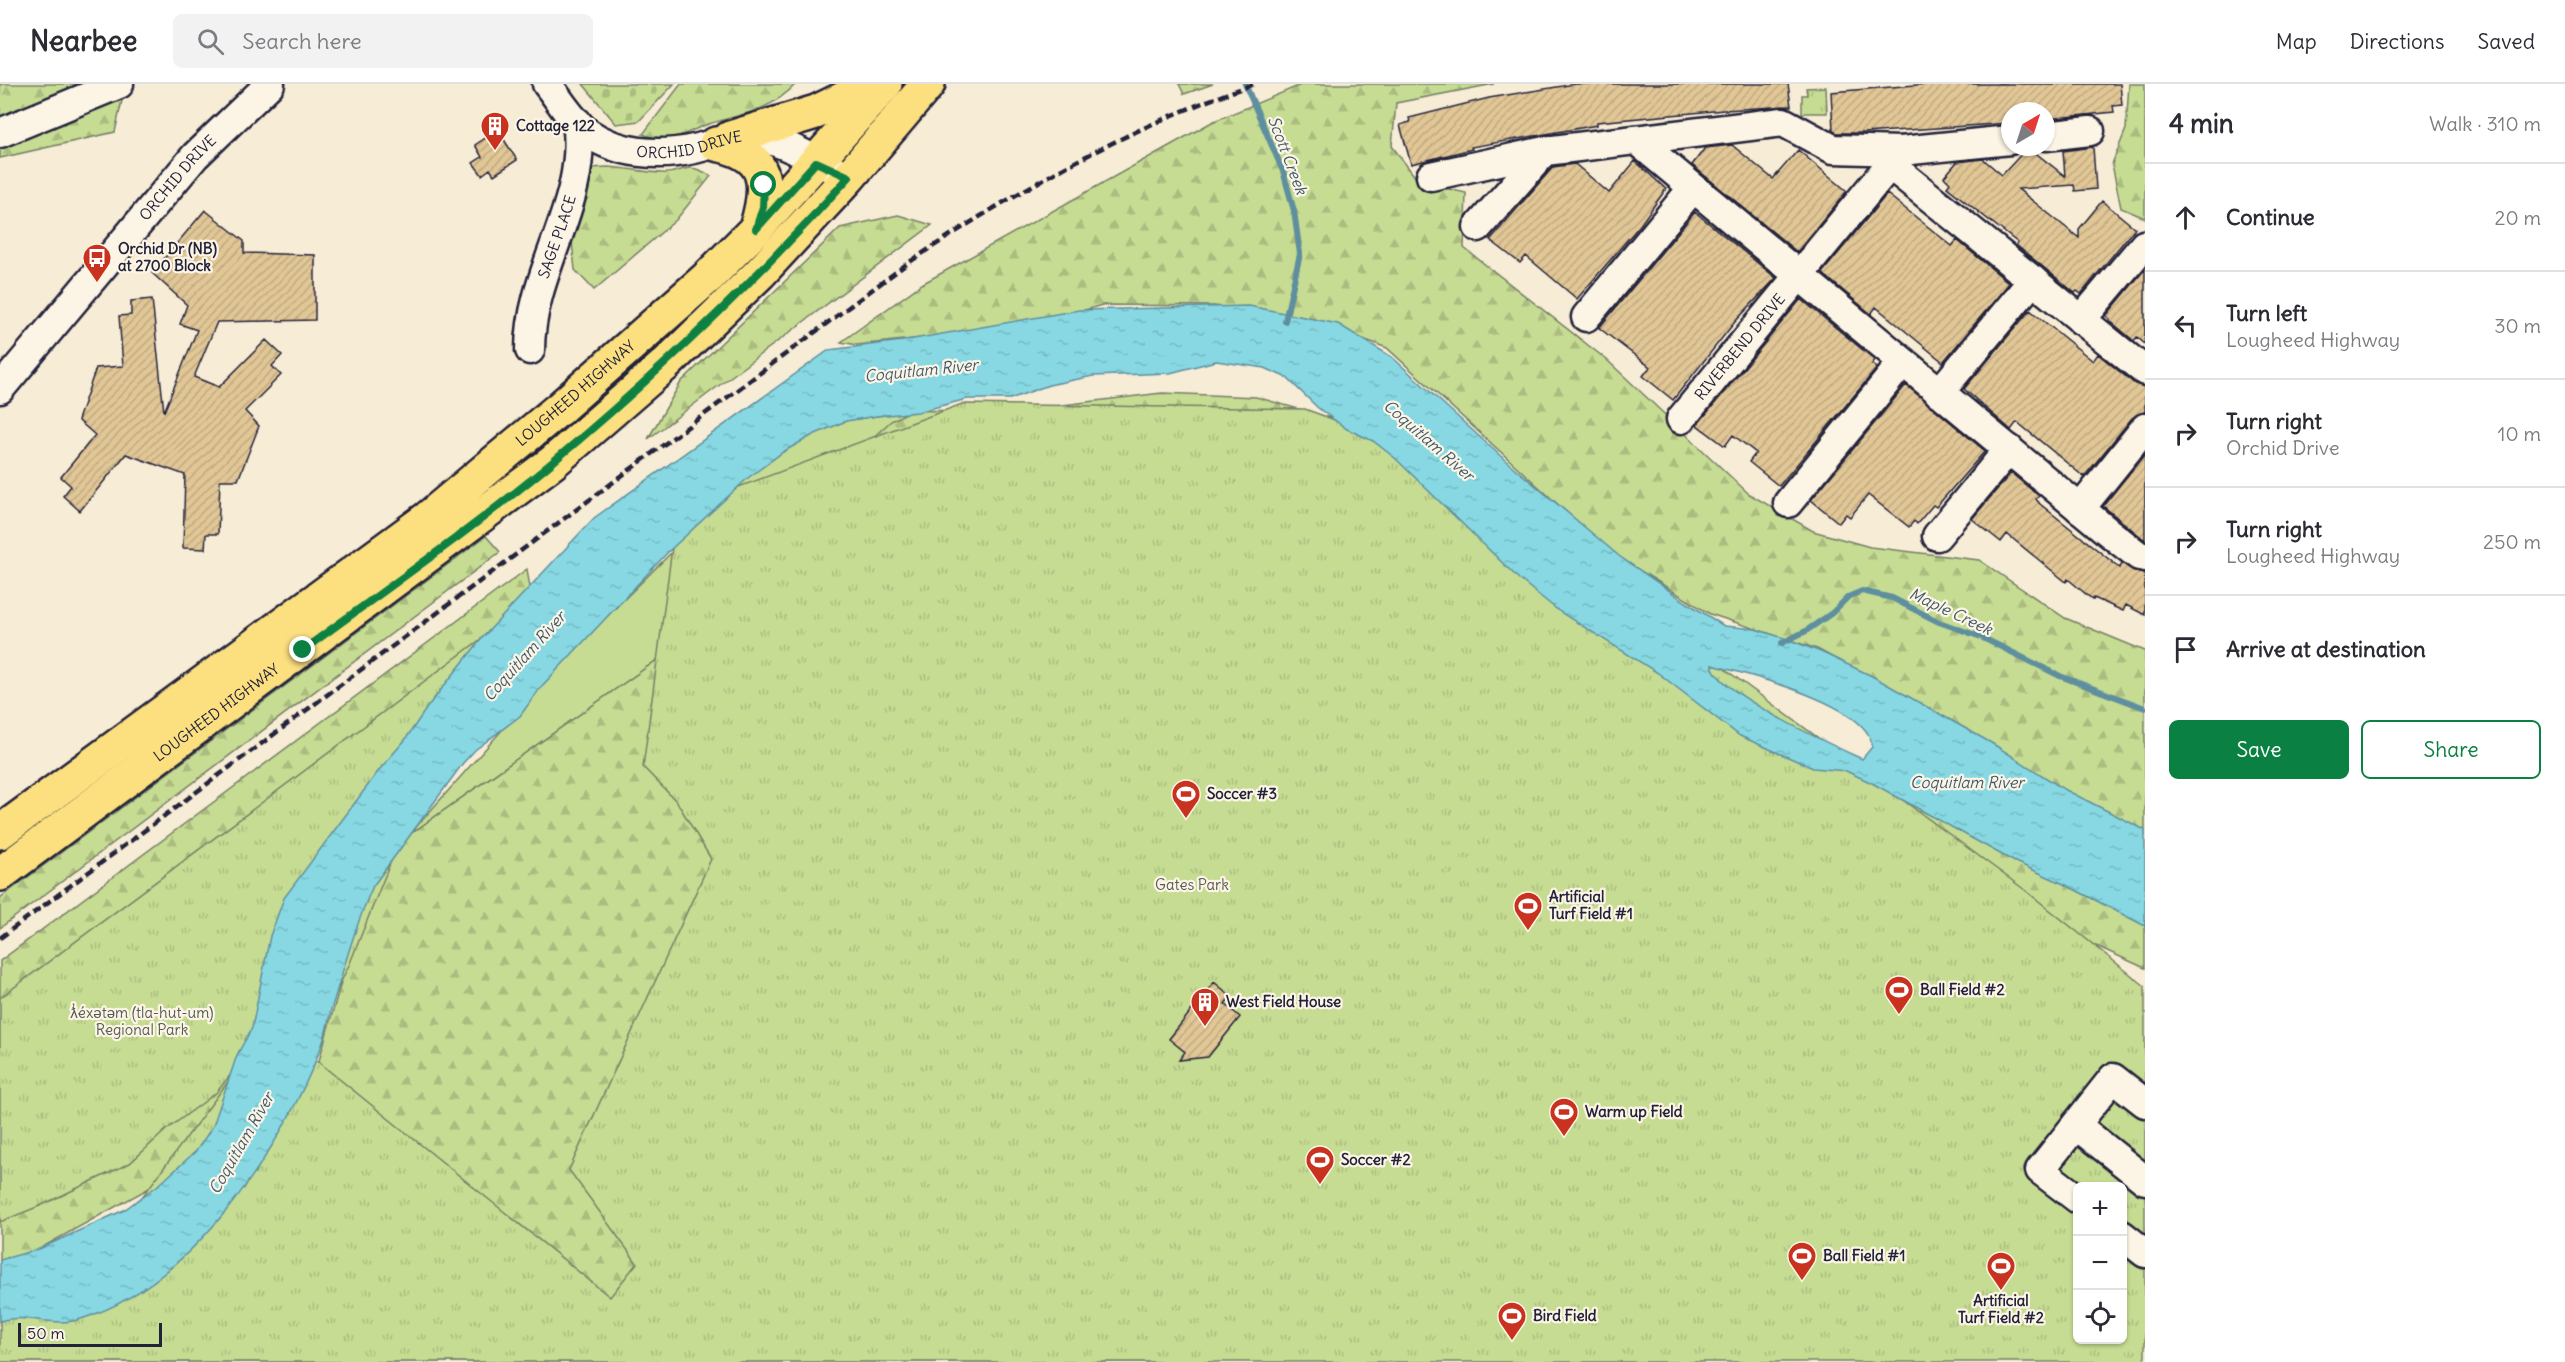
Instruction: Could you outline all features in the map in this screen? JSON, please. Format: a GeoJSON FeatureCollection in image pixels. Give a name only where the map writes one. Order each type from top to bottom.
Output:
{"type":"FeatureCollection","features":[{"type":"Feature","properties":{"kind":"main road"},"geometry":{"type":"LineString","coordinates":[[723,141],[816,112],[874,84]]}},
{"type":"Feature","properties":{"kind":"main road","name":"LOUGHEED HIGHWAY"},"geometry":{"type":"LineString","coordinates":[[0,832],[428,518],[656,324],[756,229],[885,84]]}},
{"type":"Feature","properties":{"kind":"main road","name":"LOUGHEED HIGHWAY"},"geometry":{"type":"LineString","coordinates":[[0,874],[553,462],[666,364],[801,231],[928,84]]}},
{"type":"Feature","properties":{"kind":"main road"},"geometry":{"type":"LineString","coordinates":[[723,141],[753,160],[762,175],[765,196],[756,229]]}},
{"type":"Feature","properties":{"kind":"street"},"geometry":{"type":"LineString","coordinates":[[0,134],[119,84]]}},
{"type":"Feature","properties":{"kind":"street","name":"ORCHID DRIVE"},"geometry":{"type":"LineString","coordinates":[[0,389],[195,156],[270,84]]}},
{"type":"Feature","properties":{"kind":"street","name":"ORCHID DRIVE"},"geometry":{"type":"LineString","coordinates":[[547,84],[587,133],[635,152],[680,152],[742,136],[766,138],[849,177]]}},
{"type":"Feature","properties":{"kind":"street","name":"SAGE PLACE"},"geometry":{"type":"LineString","coordinates":[[531,350],[532,320],[542,278],[575,184],[579,142],[577,122]]}},
{"type":"Feature","properties":{"kind":"street"},"geometry":{"type":"LineString","coordinates":[[1431,177],[1545,151],[1782,122],[1833,149],[1896,158],[2001,141]]}},
{"type":"Feature","properties":{"kind":"street"},"geometry":{"type":"LineString","coordinates":[[2055,135],[2090,131]]}},
{"type":"Feature","properties":{"kind":"street"},"geometry":{"type":"LineString","coordinates":[[1636,140],[2080,509],[2139,556],[2145,557]]}},
{"type":"Feature","properties":{"kind":"street"},"geometry":{"type":"LineString","coordinates":[[1478,227],[1545,151]]}},
{"type":"Feature","properties":{"kind":"street"},"geometry":{"type":"LineString","coordinates":[[1896,158],[2032,280],[2145,371]]}},
{"type":"Feature","properties":{"kind":"street","name":"RIVERBEND DRIVE"},"geometry":{"type":"LineString","coordinates":[[1681,419],[1896,158]]}},
{"type":"Feature","properties":{"kind":"street"},"geometry":{"type":"LineString","coordinates":[[1586,317],[1693,188]]}},
{"type":"Feature","properties":{"kind":"street"},"geometry":{"type":"LineString","coordinates":[[2082,320],[2144,245]]}},
{"type":"Feature","properties":{"kind":"street"},"geometry":{"type":"LineString","coordinates":[[1939,393],[2032,280]]}},
{"type":"Feature","properties":{"kind":"street"},"geometry":{"type":"LineString","coordinates":[[1788,503],[1902,363]]}},
{"type":"Feature","properties":{"kind":"street"},"geometry":{"type":"LineString","coordinates":[[2080,509],[2145,428]]}},
{"type":"Feature","properties":{"kind":"street"},"geometry":{"type":"LineString","coordinates":[[1937,536],[2009,449]]}},
{"type":"Feature","properties":{"kind":"street"},"geometry":{"type":"LineString","coordinates":[[2073,1195],[2040,1170],[2113,1078],[2145,1103]]}},
{"type":"Feature","properties":{"kind":"street"},"geometry":{"type":"LineString","coordinates":[[2076,1125],[2145,1180]]}},
{"type":"Feature","properties":{"kind":"street"},"geometry":{"type":"LineString","coordinates":[[2123,1236],[2145,1253]]}},
{"type":"Feature","properties":{"kind":"green space"},"geometry":{"type":"Polygon","coordinates":[[[0,84],[132,84],[125,87],[115,132],[0,158],[0,84]]]}},
{"type":"Feature","properties":{"kind":"green space"},"geometry":{"type":"Polygon","coordinates":[[[583,84],[674,84],[639,121],[616,124],[583,84]]]}},
{"type":"Feature","properties":{"kind":"green space"},"geometry":{"type":"Polygon","coordinates":[[[681,84],[796,84],[776,101],[766,106],[703,126],[674,138],[661,140],[643,134],[681,84]]]}},
{"type":"Feature","properties":{"kind":"green space"},"geometry":{"type":"Polygon","coordinates":[[[1179,84],[1213,84],[1184,94],[1179,84]]]}},
{"type":"Feature","properties":{"kind":"green space"},"geometry":{"type":"Polygon","coordinates":[[[1303,84],[1494,84],[1396,103],[1392,146],[1419,182],[1466,193],[1464,248],[1607,360],[1749,494],[1813,531],[1870,547],[1979,560],[2065,618],[2145,651],[2145,835],[2093,810],[1968,730],[1817,649],[1710,614],[1610,552],[1387,348],[1304,317],[1214,306],[1102,305],[1025,327],[857,345],[841,342],[922,284],[1212,122],[1303,84]]]}},
{"type":"Feature","properties":{"kind":"green space"},"geometry":{"type":"Polygon","coordinates":[[[2129,84],[2145,84],[2145,218],[2121,208],[2112,164],[2126,129],[2129,84]]]}},
{"type":"Feature","properties":{"kind":"green space"},"geometry":{"type":"Polygon","coordinates":[[[1826,87],[1827,113],[1802,113],[1802,95],[1807,95],[1806,88],[1826,87]]]}},
{"type":"Feature","properties":{"kind":"green space"},"geometry":{"type":"Polygon","coordinates":[[[608,167],[661,173],[689,168],[711,176],[676,220],[594,290],[575,270],[570,223],[590,168],[608,167]]]}},
{"type":"Feature","properties":{"kind":"green space"},"geometry":{"type":"Polygon","coordinates":[[[898,215],[932,225],[648,439],[681,382],[840,228],[898,215]]]}},
{"type":"Feature","properties":{"kind":"green space","name":"Gates Park"},"geometry":{"type":"Polygon","coordinates":[[[1162,393],[1256,397],[1341,421],[1813,755],[2145,919],[2145,968],[2083,940],[1212,1362],[0,1362],[315,1075],[343,975],[373,884],[409,835],[790,566],[857,452],[891,421],[910,411],[1029,409],[1162,393]]]}},
{"type":"Feature","properties":{"kind":"green space","name":"Gates Park"},"geometry":{"type":"Polygon","coordinates":[[[962,404],[1305,409],[1438,458],[2025,890],[2145,986],[2145,1362],[0,1362],[0,1295],[122,1224],[268,1028],[216,1093],[166,1130],[130,1163],[42,1205],[0,1222],[0,998],[690,483],[677,510],[962,404]],[[677,510],[612,568],[407,831],[391,861],[350,963],[320,1025],[271,1024],[610,1297],[637,1263],[569,1170],[711,859],[677,802],[643,767],[677,510]]]}},
{"type":"Feature","properties":{"kind":"green space"},"geometry":{"type":"Polygon","coordinates":[[[910,411],[790,566],[409,835],[572,651],[672,552],[735,483],[796,438],[843,421],[910,411]]]}},
{"type":"Feature","properties":{"kind":"green space"},"geometry":{"type":"Polygon","coordinates":[[[486,536],[500,552],[0,928],[0,898],[486,536]]]}},
{"type":"Feature","properties":{"kind":"green space"},"geometry":{"type":"Polygon","coordinates":[[[527,569],[533,607],[0,1050],[0,961],[527,569]]]}},
{"type":"Feature","properties":{"kind":"green space"},"geometry":{"type":"Polygon","coordinates":[[[271,963],[225,1097],[164,1180],[30,1254],[0,1261],[0,1164],[271,963]]]}},
{"type":"Feature","properties":{"kind":"water","name":"Coquitlam River"},"geometry":{"type":"Polygon","coordinates":[[[1249,306],[1338,324],[1392,357],[1505,460],[1619,556],[1724,626],[1755,629],[1787,639],[1872,676],[1993,744],[2062,788],[2145,830],[2145,926],[2066,885],[2013,861],[1872,783],[1846,771],[1813,768],[1740,736],[1658,673],[1560,612],[1519,579],[1395,458],[1373,441],[1347,429],[1318,408],[1287,378],[1265,368],[1216,361],[1170,373],[1093,376],[1049,385],[1010,399],[967,399],[918,412],[846,421],[813,435],[783,452],[748,478],[668,552],[541,687],[520,716],[475,750],[463,763],[373,886],[350,947],[322,1045],[305,1085],[283,1127],[228,1208],[195,1245],[160,1276],[122,1302],[81,1319],[61,1322],[20,1319],[0,1321],[0,1260],[39,1249],[124,1210],[161,1183],[196,1151],[213,1126],[237,1055],[252,1028],[270,936],[284,898],[380,769],[405,740],[428,706],[483,637],[594,518],[829,350],[902,341],[1079,310],[1249,306]],[[1712,665],[1719,677],[1734,690],[1779,718],[1862,759],[1872,747],[1867,732],[1852,718],[1831,705],[1778,684],[1712,665]]]}},
{"type":"Feature","properties":{"kind":"building"},"geometry":{"type":"Polygon","coordinates":[[[1575,84],[1788,84],[1791,106],[1597,122],[1597,125],[1471,147],[1472,149],[1411,164],[1400,125],[1410,122],[1409,118],[1489,98],[1575,84]]]}},
{"type":"Feature","properties":{"kind":"building"},"geometry":{"type":"Polygon","coordinates":[[[1928,84],[2120,84],[2122,105],[2113,106],[2114,112],[2055,118],[2055,102],[2001,102],[2001,124],[1837,133],[1833,130],[1831,92],[1928,84]]]}},
{"type":"Feature","properties":{"kind":"building","name":"Cottage 122"},"geometry":{"type":"Polygon","coordinates":[[[499,132],[517,160],[494,175],[490,169],[482,175],[473,163],[482,157],[475,145],[499,132]]]}},
{"type":"Feature","properties":{"kind":"building"},"geometry":{"type":"Polygon","coordinates":[[[1732,145],[1773,179],[1798,150],[1847,191],[1797,252],[1692,165],[1705,148],[1732,145]]]}},
{"type":"Feature","properties":{"kind":"building"},"geometry":{"type":"Polygon","coordinates":[[[2093,147],[2096,189],[2075,191],[2074,185],[2018,189],[2079,238],[2079,229],[2102,201],[2135,228],[2081,294],[2077,291],[2075,293],[2016,245],[2018,243],[1947,187],[1950,183],[1944,177],[1957,162],[1983,159],[2002,175],[2020,156],[2039,156],[2065,176],[2063,151],[2093,147]]]}},
{"type":"Feature","properties":{"kind":"building"},"geometry":{"type":"Polygon","coordinates":[[[1635,161],[1666,189],[1640,225],[1577,299],[1526,256],[1520,263],[1490,240],[1553,167],[1575,164],[1609,193],[1635,161]]]}},
{"type":"Feature","properties":{"kind":"building"},"geometry":{"type":"Polygon","coordinates":[[[1887,194],[1952,246],[1957,240],[2009,283],[1943,362],[1876,307],[1871,314],[1822,273],[1887,194]]]}},
{"type":"Feature","properties":{"kind":"building"},"geometry":{"type":"Polygon","coordinates":[[[205,210],[244,241],[244,253],[315,255],[315,320],[217,322],[194,377],[219,387],[266,340],[282,355],[272,366],[281,375],[245,411],[259,426],[238,480],[220,480],[218,534],[206,534],[205,549],[183,548],[185,475],[126,454],[80,511],[63,496],[71,486],[61,477],[95,435],[78,420],[96,368],[123,366],[119,316],[131,315],[131,301],[152,299],[164,412],[197,330],[180,324],[187,305],[152,273],[205,210]]]}},
{"type":"Feature","properties":{"kind":"building"},"geometry":{"type":"Polygon","coordinates":[[[1695,212],[1776,278],[1734,323],[1673,400],[1643,376],[1650,367],[1599,328],[1695,212]]]}},
{"type":"Feature","properties":{"kind":"building"},"geometry":{"type":"Polygon","coordinates":[[[2145,269],[2145,344],[2137,337],[2134,341],[2106,316],[2145,269]]]}},
{"type":"Feature","properties":{"kind":"building"},"geometry":{"type":"Polygon","coordinates":[[[1801,299],[1875,360],[1872,364],[1877,368],[1779,486],[1749,462],[1756,453],[1733,435],[1725,446],[1697,425],[1801,299]]]}},
{"type":"Feature","properties":{"kind":"building"},"geometry":{"type":"Polygon","coordinates":[[[2030,310],[2093,361],[2098,354],[2135,384],[2145,387],[2145,412],[2132,418],[2084,477],[2017,422],[2011,430],[1964,389],[2030,310]]]}},
{"type":"Feature","properties":{"kind":"building"},"geometry":{"type":"Polygon","coordinates":[[[1906,385],[1985,451],[1936,507],[1933,505],[1917,524],[1914,521],[1909,527],[1868,495],[1850,517],[1846,514],[1839,523],[1811,500],[1906,385]]]}},
{"type":"Feature","properties":{"kind":"building"},"geometry":{"type":"Polygon","coordinates":[[[2145,454],[2145,540],[2103,506],[2145,454]]]}},
{"type":"Feature","properties":{"kind":"building"},"geometry":{"type":"Polygon","coordinates":[[[2011,473],[2039,496],[2036,499],[2040,504],[2120,568],[2122,563],[2136,572],[2145,573],[2145,615],[2126,605],[2123,611],[2094,598],[2093,600],[2068,579],[2066,582],[2007,534],[2001,542],[1972,519],[2011,473]]]}},
{"type":"Feature","properties":{"kind":"building","name":"West Field House"},"geometry":{"type":"Polygon","coordinates":[[[1214,982],[1231,996],[1225,1004],[1240,1017],[1208,1057],[1179,1060],[1185,1052],[1169,1039],[1214,982]]]}},
{"type":"Feature","properties":{"kind":"waterway","name":"Scott Creek"},"geometry":{"type":"LineString","coordinates":[[1245,84],[1283,171],[1294,211],[1300,254],[1285,321]]}},
{"type":"Feature","properties":{"kind":"waterway","name":"Maple Creek"},"geometry":{"type":"LineString","coordinates":[[1782,643],[1806,631],[1832,613],[1848,597],[1862,591],[1892,598],[1939,622],[1981,637],[2060,676],[2145,708]]}},
{"type":"Feature","properties":{"kind":"railway"},"geometry":{"type":"LineString","coordinates":[[0,938],[908,263],[991,210],[1075,162],[1163,119],[1254,84]]}},
{"type":"Feature","properties":{"kind":"place","name":"Cottage 122"},"geometry":{"type":"Point","coordinates":[495,152]}},
{"type":"Feature","properties":{"kind":"place","name":"Orchid Dr (NB) at 2700 Block"},"geometry":{"type":"Point","coordinates":[97,284]}},
{"type":"Feature","properties":{"kind":"place","name":"Soccer #3"},"geometry":{"type":"Point","coordinates":[1186,820]}},
{"type":"Feature","properties":{"kind":"place","name":"Artificial Turf Field #1"},"geometry":{"type":"Point","coordinates":[1528,932]}},
{"type":"Feature","properties":{"kind":"place","name":"Ball Field #2"},"geometry":{"type":"Point","coordinates":[1899,1016]}},
{"type":"Feature","properties":{"kind":"place","name":"West Field House"},"geometry":{"type":"Point","coordinates":[1205,1028]}},
{"type":"Feature","properties":{"kind":"place","name":"Warm up Field"},"geometry":{"type":"Point","coordinates":[1564,1138]}},
{"type":"Feature","properties":{"kind":"place","name":"Soccer #2"},"geometry":{"type":"Point","coordinates":[1320,1186]}},
{"type":"Feature","properties":{"kind":"place","name":"Ball Field #1"},"geometry":{"type":"Point","coordinates":[1802,1282]}},
{"type":"Feature","properties":{"kind":"place","name":"Artificial Turf Field #2"},"geometry":{"type":"Point","coordinates":[2001,1292]}},
{"type":"Feature","properties":{"kind":"place","name":"Bird Field"},"geometry":{"type":"Point","coordinates":[1512,1342]}},
{"type":"Feature","properties":{"kind":"route"},"geometry":{"type":"LineString","coordinates":[[303,650],[553,462],[666,364],[718,314],[801,231],[849,177],[816,162],[756,229],[765,196],[764,185]]}},
{"type":"Feature","properties":{"kind":"park label","name":"ƛ̓éxətəm (tla-hut-um) Regional Park"},"geometry":{"type":"Point","coordinates":[142,1022]}}]}
